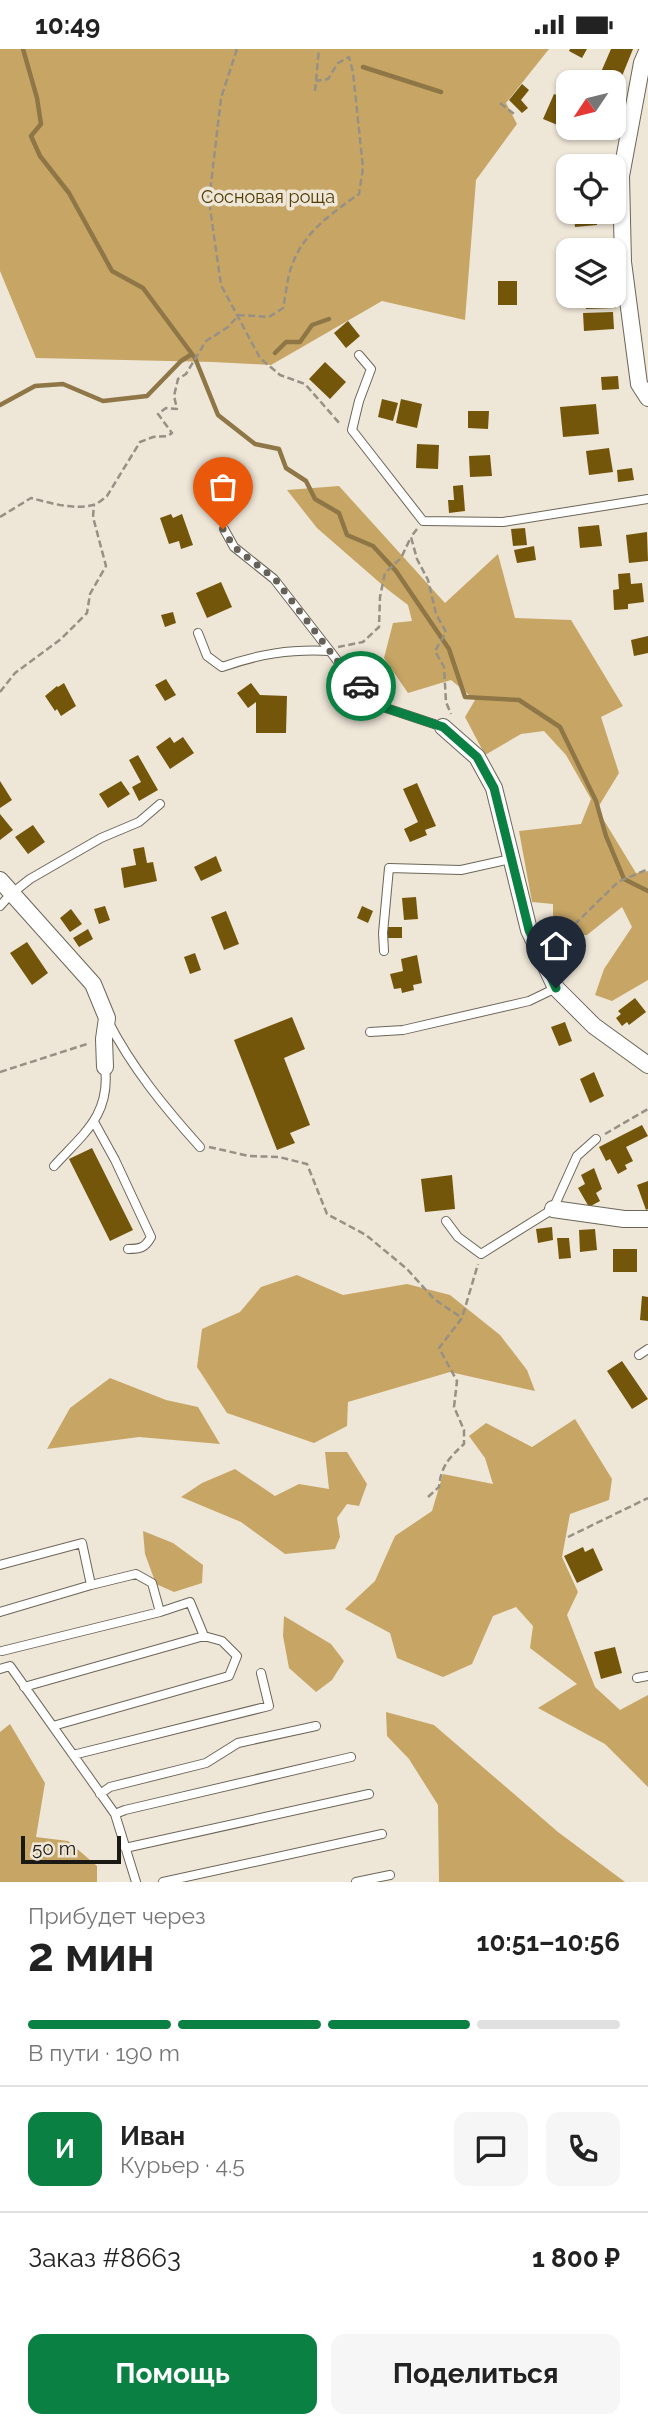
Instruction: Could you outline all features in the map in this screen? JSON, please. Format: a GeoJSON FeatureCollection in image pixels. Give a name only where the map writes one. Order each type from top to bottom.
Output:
{"type":"FeatureCollection","features":[{"type":"Feature","properties":{"kind":"street"},"geometry":{"type":"LineString","coordinates":[[648,49],[642,63],[621,176],[623,262],[639,384],[648,398]]}},
{"type":"Feature","properties":{"kind":"street"},"geometry":{"type":"LineString","coordinates":[[443,727],[477,757],[494,788],[529,930],[556,988],[594,1026],[648,1065]]}},
{"type":"Feature","properties":{"kind":"street"},"geometry":{"type":"LineString","coordinates":[[0,880],[6,900],[93,984],[107,1018],[104,1039],[105,1067]]}},
{"type":"Feature","properties":{"kind":"street"},"geometry":{"type":"LineString","coordinates":[[553,1209],[624,1219],[648,1219]]}},
{"type":"Feature","properties":{"kind":"lane"},"geometry":{"type":"LineString","coordinates":[[359,355],[371,369],[352,430],[423,521],[503,522],[648,499]]}},
{"type":"Feature","properties":{"kind":"lane"},"geometry":{"type":"LineString","coordinates":[[223,529],[234,547],[275,579],[342,667],[383,707],[443,727]]}},
{"type":"Feature","properties":{"kind":"lane"},"geometry":{"type":"LineString","coordinates":[[198,633],[207,656],[222,667],[253,656],[300,649],[330,651]]}},
{"type":"Feature","properties":{"kind":"lane"},"geometry":{"type":"LineString","coordinates":[[6,900],[72,854],[139,821],[160,804]]}},
{"type":"Feature","properties":{"kind":"lane"},"geometry":{"type":"LineString","coordinates":[[384,951],[389,869],[461,870],[511,859]]}},
{"type":"Feature","properties":{"kind":"lane"},"geometry":{"type":"LineString","coordinates":[[370,1032],[403,1030],[529,1001],[556,988]]}},
{"type":"Feature","properties":{"kind":"lane"},"geometry":{"type":"LineString","coordinates":[[107,1018],[124,1052],[168,1111],[200,1147]]}},
{"type":"Feature","properties":{"kind":"lane"},"geometry":{"type":"LineString","coordinates":[[54,1166],[94,1122],[106,1099],[105,1067]]}},
{"type":"Feature","properties":{"kind":"lane"},"geometry":{"type":"LineString","coordinates":[[94,1122],[151,1237],[147,1245],[140,1249],[128,1249]]}},
{"type":"Feature","properties":{"kind":"lane"},"geometry":{"type":"LineString","coordinates":[[446,1221],[458,1237],[481,1254],[553,1209],[576,1156],[596,1139]]}},
{"type":"Feature","properties":{"kind":"lane"},"geometry":{"type":"LineString","coordinates":[[639,1355],[648,1349]]}},
{"type":"Feature","properties":{"kind":"lane"},"geometry":{"type":"LineString","coordinates":[[0,1565],[82,1543],[91,1585]]}},
{"type":"Feature","properties":{"kind":"lane"},"geometry":{"type":"LineString","coordinates":[[0,1612],[136,1574],[152,1583],[160,1612]]}},
{"type":"Feature","properties":{"kind":"lane"},"geometry":{"type":"LineString","coordinates":[[136,1882],[115,1814],[24,1687],[1,1649],[160,1612],[190,1602],[204,1636]]}},
{"type":"Feature","properties":{"kind":"lane"},"geometry":{"type":"LineString","coordinates":[[24,1687],[204,1636],[222,1641],[237,1656],[229,1676],[53,1726]]}},
{"type":"Feature","properties":{"kind":"lane"},"geometry":{"type":"LineString","coordinates":[[0,1669],[10,1666]]}},
{"type":"Feature","properties":{"kind":"lane"},"geometry":{"type":"LineString","coordinates":[[73,1755],[269,1706],[261,1673]]}},
{"type":"Feature","properties":{"kind":"lane"},"geometry":{"type":"LineString","coordinates":[[637,1678],[648,1676]]}},
{"type":"Feature","properties":{"kind":"lane"},"geometry":{"type":"LineString","coordinates":[[100,1794],[110,1787],[206,1763],[239,1743],[316,1726]]}},
{"type":"Feature","properties":{"kind":"lane"},"geometry":{"type":"LineString","coordinates":[[115,1814],[125,1809],[351,1757]]}},
{"type":"Feature","properties":{"kind":"lane"},"geometry":{"type":"LineString","coordinates":[[125,1847],[369,1794]]}},
{"type":"Feature","properties":{"kind":"lane"},"geometry":{"type":"LineString","coordinates":[[163,1882],[382,1833]]}},
{"type":"Feature","properties":{"kind":"lane"},"geometry":{"type":"LineString","coordinates":[[356,1882],[390,1875]]}},
{"type":"Feature","properties":{"kind":"path"},"geometry":{"type":"LineString","coordinates":[[237,49],[221,98],[209,201],[221,285],[260,358],[280,375],[305,384],[346,430],[352,430]]}},
{"type":"Feature","properties":{"kind":"path"},"geometry":{"type":"LineString","coordinates":[[315,91],[319,49]]}},
{"type":"Feature","properties":{"kind":"path"},"geometry":{"type":"LineString","coordinates":[[239,315],[269,317],[283,308],[292,265],[308,237],[324,218],[359,194],[363,168],[354,72],[349,57],[338,63],[328,79],[316,81]]}},
{"type":"Feature","properties":{"kind":"path"},"geometry":{"type":"LineString","coordinates":[[499,103],[513,114]]}},
{"type":"Feature","properties":{"kind":"path"},"geometry":{"type":"LineString","coordinates":[[0,517],[31,498],[57,505],[94,505],[107,496],[140,442],[172,433],[158,414],[166,408],[177,409],[174,396],[178,379],[186,374],[206,341],[228,327],[239,315]]}},
{"type":"Feature","properties":{"kind":"path"},"geometry":{"type":"LineString","coordinates":[[0,692],[15,673],[61,639],[87,613],[90,594],[106,566],[93,517],[94,505]]}},
{"type":"Feature","properties":{"kind":"path"},"geometry":{"type":"LineString","coordinates":[[330,651],[363,642],[379,627],[380,597],[385,573],[401,558],[411,537],[423,521]]}},
{"type":"Feature","properties":{"kind":"path"},"geometry":{"type":"LineString","coordinates":[[411,537],[417,559],[428,580],[436,614],[446,632],[435,652],[444,667],[446,702],[455,723],[458,741]]}},
{"type":"Feature","properties":{"kind":"path"},"geometry":{"type":"LineString","coordinates":[[529,930],[575,924],[618,882],[648,869]]}},
{"type":"Feature","properties":{"kind":"path"},"geometry":{"type":"LineString","coordinates":[[0,1072],[104,1039]]}},
{"type":"Feature","properties":{"kind":"path"},"geometry":{"type":"LineString","coordinates":[[596,1139],[648,1109]]}},
{"type":"Feature","properties":{"kind":"path"},"geometry":{"type":"LineString","coordinates":[[200,1147],[210,1146],[249,1156],[278,1157],[307,1164],[327,1214],[366,1235],[407,1269],[433,1299],[462,1318]]}},
{"type":"Feature","properties":{"kind":"path"},"geometry":{"type":"LineString","coordinates":[[428,1497],[439,1486],[440,1471],[448,1459],[464,1444],[464,1430],[454,1407],[457,1381],[439,1348],[462,1318],[481,1254]]}},
{"type":"Feature","properties":{"kind":"path"},"geometry":{"type":"LineString","coordinates":[[568,1537],[648,1498]]}},
{"type":"Feature","properties":{"kind":"green space","name":"Сосновая роща"},"geometry":{"type":"Polygon","coordinates":[[[0,49],[549,49],[506,103],[517,124],[476,180],[465,320],[382,301],[271,365],[36,358],[0,271],[0,49]]]}},
{"type":"Feature","properties":{"kind":"green space"},"geometry":{"type":"Polygon","coordinates":[[[339,486],[445,603],[498,554],[515,618],[571,620],[623,706],[601,717],[619,773],[597,809],[636,873],[648,871],[648,980],[612,1001],[595,995],[604,969],[632,927],[622,907],[587,935],[553,936],[553,904],[532,902],[519,831],[581,824],[591,799],[566,755],[544,731],[521,734],[485,755],[465,717],[475,700],[451,680],[408,693],[384,658],[393,623],[412,621],[408,605],[317,528],[287,490],[339,486]]]}},
{"type":"Feature","properties":{"kind":"green space"},"geometry":{"type":"Polygon","coordinates":[[[297,1275],[343,1295],[407,1284],[450,1295],[500,1335],[527,1370],[535,1391],[450,1372],[348,1402],[347,1426],[314,1443],[227,1413],[197,1367],[202,1329],[240,1312],[261,1287],[297,1275]]]}},
{"type":"Feature","properties":{"kind":"green space"},"geometry":{"type":"Polygon","coordinates":[[[110,1378],[166,1400],[198,1407],[220,1444],[139,1437],[47,1449],[70,1408],[110,1378]]]}},
{"type":"Feature","properties":{"kind":"green space"},"geometry":{"type":"Polygon","coordinates":[[[575,1419],[612,1479],[609,1500],[570,1514],[562,1557],[578,1592],[567,1615],[595,1687],[620,1710],[648,1695],[648,1787],[605,1744],[538,1708],[577,1684],[530,1648],[533,1626],[516,1607],[493,1616],[472,1664],[443,1677],[397,1658],[390,1633],[345,1609],[375,1581],[395,1536],[432,1511],[443,1474],[493,1484],[485,1458],[469,1436],[486,1423],[532,1447],[575,1419]]]}},
{"type":"Feature","properties":{"kind":"green space"},"geometry":{"type":"Polygon","coordinates":[[[325,1452],[347,1452],[367,1484],[359,1506],[347,1504],[337,1518],[340,1537],[335,1549],[285,1554],[241,1522],[181,1497],[202,1483],[235,1469],[275,1496],[299,1484],[329,1489],[325,1452]]]}},
{"type":"Feature","properties":{"kind":"green space"},"geometry":{"type":"Polygon","coordinates":[[[143,1531],[173,1543],[203,1565],[202,1583],[174,1592],[156,1584],[145,1554],[143,1531]]]}},
{"type":"Feature","properties":{"kind":"green space"},"geometry":{"type":"Polygon","coordinates":[[[284,1616],[331,1644],[344,1661],[332,1680],[316,1692],[289,1668],[283,1636],[284,1616]]]}},
{"type":"Feature","properties":{"kind":"green space"},"geometry":{"type":"Polygon","coordinates":[[[386,1712],[434,1725],[558,1832],[625,1882],[439,1882],[438,1805],[409,1759],[387,1736],[386,1712]]]}},
{"type":"Feature","properties":{"kind":"green space"},"geometry":{"type":"Polygon","coordinates":[[[10,1724],[45,1783],[36,1837],[68,1841],[97,1866],[97,1882],[0,1882],[0,1732],[10,1724]]]}},
{"type":"Feature","properties":{"kind":"building"},"geometry":{"type":"Polygon","coordinates":[[[587,49],[582,58],[569,51],[587,49]]]}},
{"type":"Feature","properties":{"kind":"building"},"geometry":{"type":"Polygon","coordinates":[[[611,49],[633,49],[624,70],[602,70],[611,49]]]}},
{"type":"Feature","properties":{"kind":"building"},"geometry":{"type":"Polygon","coordinates":[[[522,84],[529,90],[521,100],[528,108],[522,113],[509,100],[522,84]]]}},
{"type":"Feature","properties":{"kind":"building"},"geometry":{"type":"Polygon","coordinates":[[[554,94],[556,95],[556,124],[543,119],[554,94]]]}},
{"type":"Feature","properties":{"kind":"building"},"geometry":{"type":"Polygon","coordinates":[[[575,224],[597,224],[597,225],[575,227],[575,224]]]}},
{"type":"Feature","properties":{"kind":"building"},"geometry":{"type":"Polygon","coordinates":[[[498,281],[517,281],[517,305],[498,305],[498,281]]]}},
{"type":"Feature","properties":{"kind":"building"},"geometry":{"type":"Polygon","coordinates":[[[613,312],[614,329],[584,331],[583,313],[613,312]]]}},
{"type":"Feature","properties":{"kind":"building"},"geometry":{"type":"Polygon","coordinates":[[[348,321],[360,336],[346,348],[334,333],[348,321]]]}},
{"type":"Feature","properties":{"kind":"building"},"geometry":{"type":"Polygon","coordinates":[[[325,362],[346,382],[330,399],[309,379],[325,362]]]}},
{"type":"Feature","properties":{"kind":"building"},"geometry":{"type":"Polygon","coordinates":[[[618,376],[619,389],[602,390],[601,377],[618,376]]]}},
{"type":"Feature","properties":{"kind":"building"},"geometry":{"type":"Polygon","coordinates":[[[382,399],[398,403],[393,421],[378,417],[382,399]]]}},
{"type":"Feature","properties":{"kind":"building"},"geometry":{"type":"Polygon","coordinates":[[[401,399],[422,404],[417,428],[396,423],[401,399]]]}},
{"type":"Feature","properties":{"kind":"building"},"geometry":{"type":"Polygon","coordinates":[[[596,404],[599,434],[563,437],[560,407],[596,404]]]}},
{"type":"Feature","properties":{"kind":"building"},"geometry":{"type":"Polygon","coordinates":[[[468,411],[489,411],[488,429],[468,428],[468,411]]]}},
{"type":"Feature","properties":{"kind":"building"},"geometry":{"type":"Polygon","coordinates":[[[417,444],[439,445],[438,469],[416,468],[417,444]]]}},
{"type":"Feature","properties":{"kind":"building"},"geometry":{"type":"Polygon","coordinates":[[[609,448],[613,472],[589,475],[586,451],[609,448]]]}},
{"type":"Feature","properties":{"kind":"building"},"geometry":{"type":"Polygon","coordinates":[[[490,455],[492,476],[470,477],[469,456],[490,455]]]}},
{"type":"Feature","properties":{"kind":"building"},"geometry":{"type":"Polygon","coordinates":[[[632,468],[634,480],[618,482],[617,470],[632,468]]]}},
{"type":"Feature","properties":{"kind":"building"},"geometry":{"type":"Polygon","coordinates":[[[463,485],[465,511],[449,513],[448,500],[454,500],[453,486],[463,485]]]}},
{"type":"Feature","properties":{"kind":"building"},"geometry":{"type":"Polygon","coordinates":[[[171,514],[173,518],[182,514],[193,545],[181,549],[179,541],[169,544],[160,518],[171,514]]]}},
{"type":"Feature","properties":{"kind":"building"},"geometry":{"type":"Polygon","coordinates":[[[599,525],[602,546],[580,548],[578,527],[599,525]]]}},
{"type":"Feature","properties":{"kind":"building"},"geometry":{"type":"Polygon","coordinates":[[[525,528],[527,545],[513,546],[511,529],[525,528]]]}},
{"type":"Feature","properties":{"kind":"building"},"geometry":{"type":"Polygon","coordinates":[[[647,532],[648,561],[629,563],[626,535],[647,532]]]}},
{"type":"Feature","properties":{"kind":"building"},"geometry":{"type":"Polygon","coordinates":[[[534,546],[536,560],[517,563],[514,550],[534,546]]]}},
{"type":"Feature","properties":{"kind":"building"},"geometry":{"type":"Polygon","coordinates":[[[630,573],[631,584],[642,583],[644,602],[628,604],[628,609],[614,610],[613,590],[619,589],[618,574],[630,573]]]}},
{"type":"Feature","properties":{"kind":"building"},"geometry":{"type":"Polygon","coordinates":[[[221,582],[232,607],[207,618],[196,593],[221,582]]]}},
{"type":"Feature","properties":{"kind":"building"},"geometry":{"type":"Polygon","coordinates":[[[173,612],[176,623],[165,627],[161,615],[173,612]]]}},
{"type":"Feature","properties":{"kind":"building"},"geometry":{"type":"Polygon","coordinates":[[[648,636],[648,653],[634,656],[631,640],[648,636]]]}},
{"type":"Feature","properties":{"kind":"building"},"geometry":{"type":"Polygon","coordinates":[[[166,679],[176,695],[165,701],[155,685],[166,679]]]}},
{"type":"Feature","properties":{"kind":"building"},"geometry":{"type":"Polygon","coordinates":[[[64,683],[76,706],[61,716],[45,696],[64,683]]]}},
{"type":"Feature","properties":{"kind":"building"},"geometry":{"type":"Polygon","coordinates":[[[251,683],[260,695],[287,696],[286,733],[256,733],[256,702],[248,708],[237,693],[251,683]]]}},
{"type":"Feature","properties":{"kind":"building"},"geometry":{"type":"Polygon","coordinates":[[[170,737],[174,743],[183,737],[194,753],[170,769],[156,747],[170,737]]]}},
{"type":"Feature","properties":{"kind":"building"},"geometry":{"type":"Polygon","coordinates":[[[138,755],[158,790],[139,801],[132,787],[141,782],[129,760],[138,755]]]}},
{"type":"Feature","properties":{"kind":"building"},"geometry":{"type":"Polygon","coordinates":[[[0,781],[12,800],[0,808],[0,781]]]}},
{"type":"Feature","properties":{"kind":"building"},"geometry":{"type":"Polygon","coordinates":[[[121,781],[130,794],[108,808],[99,794],[121,781]]]}},
{"type":"Feature","properties":{"kind":"building"},"geometry":{"type":"Polygon","coordinates":[[[417,783],[436,826],[425,830],[427,835],[410,842],[404,829],[418,822],[403,789],[417,783]]]}},
{"type":"Feature","properties":{"kind":"building"},"geometry":{"type":"Polygon","coordinates":[[[0,814],[13,830],[0,840],[0,814]]]}},
{"type":"Feature","properties":{"kind":"building"},"geometry":{"type":"Polygon","coordinates":[[[33,825],[45,842],[28,854],[15,837],[33,825]]]}},
{"type":"Feature","properties":{"kind":"building"},"geometry":{"type":"Polygon","coordinates":[[[144,847],[147,863],[153,862],[157,881],[124,888],[121,868],[136,865],[133,849],[144,847]]]}},
{"type":"Feature","properties":{"kind":"building"},"geometry":{"type":"Polygon","coordinates":[[[216,856],[222,871],[201,881],[194,867],[216,856]]]}},
{"type":"Feature","properties":{"kind":"building"},"geometry":{"type":"Polygon","coordinates":[[[416,897],[418,919],[404,920],[402,898],[416,897]]]}},
{"type":"Feature","properties":{"kind":"building"},"geometry":{"type":"Polygon","coordinates":[[[105,906],[110,920],[99,924],[94,909],[105,906]]]}},
{"type":"Feature","properties":{"kind":"building"},"geometry":{"type":"Polygon","coordinates":[[[362,906],[373,911],[368,923],[357,918],[362,906]]]}},
{"type":"Feature","properties":{"kind":"building"},"geometry":{"type":"Polygon","coordinates":[[[71,909],[82,924],[70,932],[60,918],[71,909]]]}},
{"type":"Feature","properties":{"kind":"building"},"geometry":{"type":"Polygon","coordinates":[[[226,911],[239,944],[224,950],[211,917],[226,911]]]}},
{"type":"Feature","properties":{"kind":"building"},"geometry":{"type":"Polygon","coordinates":[[[387,927],[402,927],[402,938],[387,938],[387,927]]]}},
{"type":"Feature","properties":{"kind":"building"},"geometry":{"type":"Polygon","coordinates":[[[88,929],[93,939],[79,947],[73,938],[88,929]]]}},
{"type":"Feature","properties":{"kind":"building"},"geometry":{"type":"Polygon","coordinates":[[[27,942],[48,973],[32,985],[10,953],[27,942]]]}},
{"type":"Feature","properties":{"kind":"building"},"geometry":{"type":"Polygon","coordinates":[[[195,953],[201,970],[190,974],[184,957],[195,953]]]}},
{"type":"Feature","properties":{"kind":"building"},"geometry":{"type":"Polygon","coordinates":[[[417,955],[422,983],[413,985],[414,990],[402,993],[401,988],[394,989],[390,974],[403,971],[401,959],[417,955]]]}},
{"type":"Feature","properties":{"kind":"building"},"geometry":{"type":"Polygon","coordinates":[[[635,998],[646,1012],[629,1025],[627,1022],[622,1026],[616,1018],[621,1014],[618,1011],[635,998]]]}},
{"type":"Feature","properties":{"kind":"building"},"geometry":{"type":"Polygon","coordinates":[[[292,1017],[305,1049],[284,1058],[310,1125],[290,1133],[295,1143],[277,1150],[234,1040],[292,1017]]]}},
{"type":"Feature","properties":{"kind":"building"},"geometry":{"type":"Polygon","coordinates":[[[565,1022],[572,1041],[559,1046],[551,1027],[565,1022]]]}},
{"type":"Feature","properties":{"kind":"building"},"geometry":{"type":"Polygon","coordinates":[[[594,1072],[604,1096],[590,1103],[580,1079],[594,1072]]]}},
{"type":"Feature","properties":{"kind":"building"},"geometry":{"type":"Polygon","coordinates":[[[642,1125],[648,1136],[626,1147],[633,1161],[625,1165],[627,1169],[618,1174],[610,1159],[606,1161],[599,1147],[642,1125]]]}},
{"type":"Feature","properties":{"kind":"building"},"geometry":{"type":"Polygon","coordinates":[[[92,1148],[133,1230],[110,1241],[69,1159],[92,1148]]]}},
{"type":"Feature","properties":{"kind":"building"},"geometry":{"type":"Polygon","coordinates":[[[594,1168],[602,1189],[596,1193],[600,1201],[589,1207],[578,1188],[585,1184],[581,1175],[594,1168]]]}},
{"type":"Feature","properties":{"kind":"building"},"geometry":{"type":"Polygon","coordinates":[[[452,1175],[455,1209],[425,1212],[421,1179],[452,1175]]]}},
{"type":"Feature","properties":{"kind":"building"},"geometry":{"type":"Polygon","coordinates":[[[648,1181],[648,1209],[646,1210],[637,1185],[648,1181]]]}},
{"type":"Feature","properties":{"kind":"building"},"geometry":{"type":"Polygon","coordinates":[[[552,1227],[553,1240],[538,1243],[536,1229],[552,1227]]]}},
{"type":"Feature","properties":{"kind":"building"},"geometry":{"type":"Polygon","coordinates":[[[595,1229],[597,1250],[580,1252],[579,1230],[595,1229]]]}},
{"type":"Feature","properties":{"kind":"building"},"geometry":{"type":"Polygon","coordinates":[[[557,1238],[569,1238],[571,1258],[559,1259],[557,1238]]]}},
{"type":"Feature","properties":{"kind":"building"},"geometry":{"type":"Polygon","coordinates":[[[613,1249],[637,1249],[637,1272],[613,1272],[613,1249]]]}},
{"type":"Feature","properties":{"kind":"building"},"geometry":{"type":"Polygon","coordinates":[[[642,1296],[648,1297],[648,1321],[640,1320],[642,1296]]]}},
{"type":"Feature","properties":{"kind":"building"},"geometry":{"type":"Polygon","coordinates":[[[622,1361],[648,1399],[632,1409],[607,1371],[622,1361]]]}},
{"type":"Feature","properties":{"kind":"building"},"geometry":{"type":"Polygon","coordinates":[[[583,1547],[585,1552],[593,1548],[603,1570],[577,1583],[564,1556],[583,1547]]]}},
{"type":"Feature","properties":{"kind":"building"},"geometry":{"type":"Polygon","coordinates":[[[615,1647],[622,1673],[601,1679],[594,1652],[615,1647]]]}},
{"type":"Feature","properties":{"kind":"waterway"},"geometry":{"type":"LineString","coordinates":[[23,49],[37,98],[41,124],[31,136],[40,156],[69,193],[112,271],[143,288],[195,358],[218,415],[255,444],[279,449],[286,468],[306,481],[315,499],[339,513],[347,535],[373,546],[396,571],[449,649],[465,697],[519,700],[560,727],[596,801],[606,836],[624,879],[648,891]]}},
{"type":"Feature","properties":{"kind":"waterway"},"geometry":{"type":"LineString","coordinates":[[363,67],[441,92]]}},
{"type":"Feature","properties":{"kind":"waterway"},"geometry":{"type":"LineString","coordinates":[[275,353],[286,342],[300,342],[312,325],[329,319]]}},
{"type":"Feature","properties":{"kind":"waterway"},"geometry":{"type":"LineString","coordinates":[[0,405],[35,386],[63,384],[103,401],[147,396],[181,361],[192,354]]}},
{"type":"Feature","properties":{"kind":"way so far"},"geometry":{"type":"LineString","coordinates":[[223,529],[234,547],[275,579],[342,667],[361,686]]}},
{"type":"Feature","properties":{"kind":"route"},"geometry":{"type":"LineString","coordinates":[[361,686],[383,707],[443,727],[477,757],[494,788],[529,930],[556,988]]}}]}
